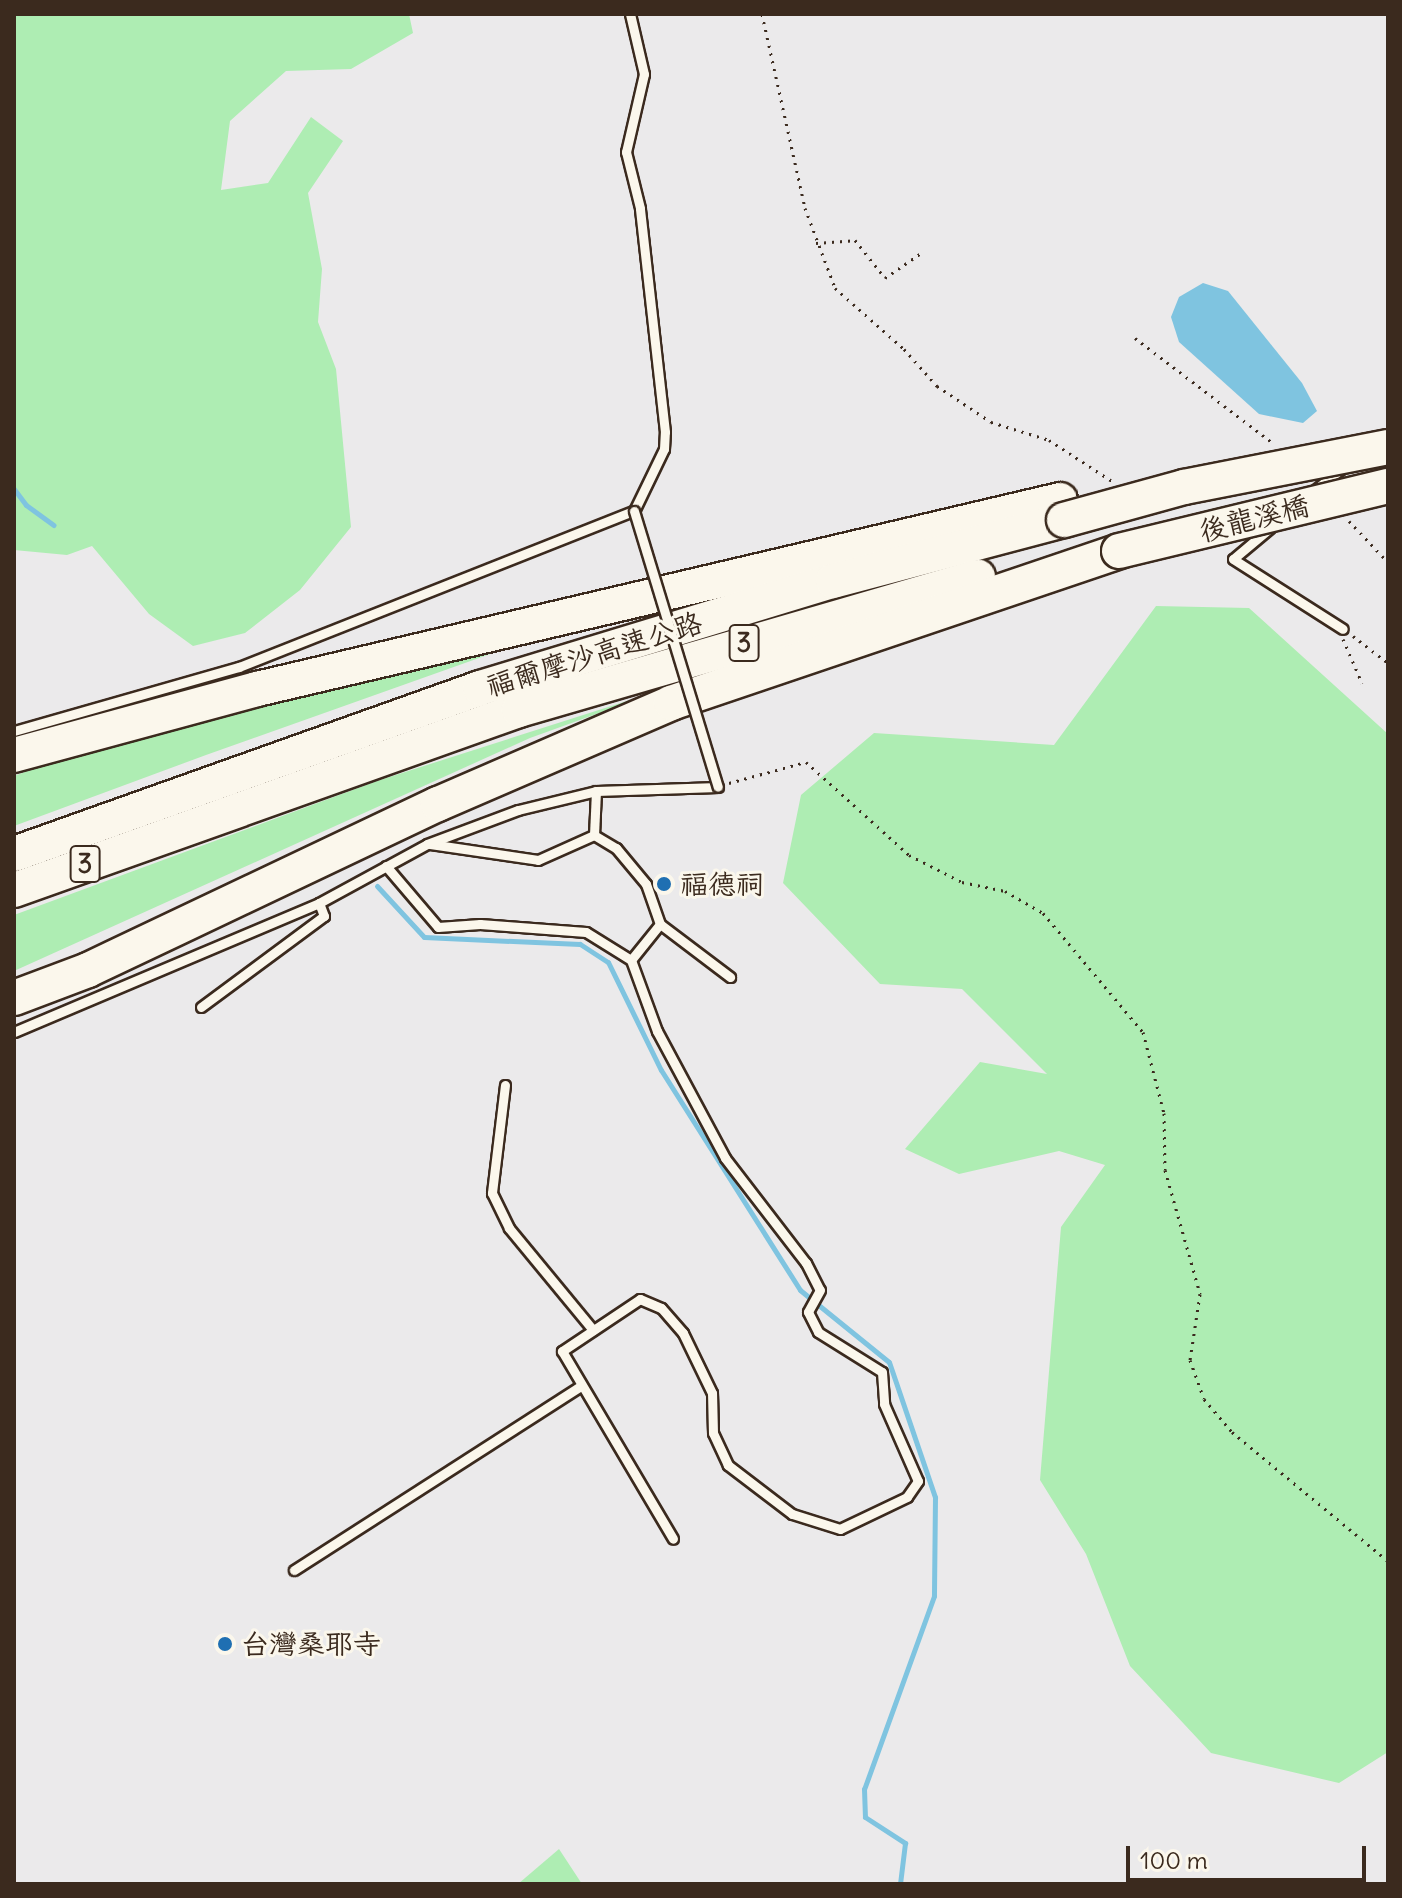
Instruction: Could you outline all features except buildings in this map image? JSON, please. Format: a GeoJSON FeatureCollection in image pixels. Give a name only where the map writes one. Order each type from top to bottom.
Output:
{"type":"FeatureCollection","features":[{"type":"Feature","properties":{"kind":"highway","name":"後龍溪橋"},"geometry":{"type":"LineString","coordinates":[[1062,510],[1124,487],[1184,487],[1388,447]]}},
{"type":"Feature","properties":{"kind":"highway","name":"後龍溪橋"},"geometry":{"type":"LineString","coordinates":[[1119,551],[1388,486]]}},
{"type":"Feature","properties":{"kind":"highway","name":"福爾摩沙高速公路"},"geometry":{"type":"LineString","coordinates":[[14,854],[480,688],[1062,510]]}},
{"type":"Feature","properties":{"kind":"highway"},"geometry":{"type":"LineString","coordinates":[[14,755],[257,689],[1062,510]]}},
{"type":"Feature","properties":{"kind":"highway","name":"福爾摩沙高速公路"},"geometry":{"type":"LineString","coordinates":[[14,890],[550,701],[1023,564],[1119,551]]}},
{"type":"Feature","properties":{"kind":"highway"},"geometry":{"type":"LineString","coordinates":[[14,998],[88,970],[438,804],[671,703],[1119,551]]}},
{"type":"Feature","properties":{"kind":"lane"},"geometry":{"type":"LineString","coordinates":[[14,731],[239,667],[634,511],[664,449],[665,432],[640,208],[626,152],[644,74],[630,14]]}},
{"type":"Feature","properties":{"kind":"lane"},"geometry":{"type":"LineString","coordinates":[[1343,629],[1233,559],[1370,446],[1388,447]]}},
{"type":"Feature","properties":{"kind":"lane"},"geometry":{"type":"LineString","coordinates":[[14,1032],[319,903],[427,844],[518,810],[596,791],[718,787],[634,511]]}},
{"type":"Feature","properties":{"kind":"lane"},"geometry":{"type":"LineString","coordinates":[[594,835],[596,791]]}},
{"type":"Feature","properties":{"kind":"lane"},"geometry":{"type":"LineString","coordinates":[[427,844],[538,860],[594,835]]}},
{"type":"Feature","properties":{"kind":"lane"},"geometry":{"type":"LineString","coordinates":[[594,835],[616,848],[646,884],[660,924],[730,977]]}},
{"type":"Feature","properties":{"kind":"lane"},"geometry":{"type":"LineString","coordinates":[[386,866],[438,927],[480,924],[586,932],[631,960],[657,1031],[725,1158],[806,1263],[820,1290],[808,1312],[818,1332],[882,1372],[884,1404],[918,1481],[907,1497],[840,1529],[792,1514],[728,1465],[713,1433],[712,1393],[683,1333],[661,1308],[640,1299],[562,1351],[673,1539]]}},
{"type":"Feature","properties":{"kind":"lane"},"geometry":{"type":"LineString","coordinates":[[201,1007],[324,916],[319,903]]}},
{"type":"Feature","properties":{"kind":"lane"},"geometry":{"type":"LineString","coordinates":[[631,960],[660,924]]}},
{"type":"Feature","properties":{"kind":"lane"},"geometry":{"type":"LineString","coordinates":[[505,1085],[492,1193],[509,1228],[593,1330]]}},
{"type":"Feature","properties":{"kind":"lane"},"geometry":{"type":"LineString","coordinates":[[294,1570],[581,1386]]}},
{"type":"Feature","properties":{"kind":"path"},"geometry":{"type":"LineString","coordinates":[[762,14],[816,243],[835,288],[904,349],[937,386],[991,422],[1049,440],[1115,483]]}},
{"type":"Feature","properties":{"kind":"path"},"geometry":{"type":"LineString","coordinates":[[816,243],[855,240],[885,278],[924,251]]}},
{"type":"Feature","properties":{"kind":"path"},"geometry":{"type":"LineString","coordinates":[[1135,338],[1278,448]]}},
{"type":"Feature","properties":{"kind":"path"},"geometry":{"type":"LineString","coordinates":[[1347,519],[1385,559]]}},
{"type":"Feature","properties":{"kind":"path"},"geometry":{"type":"LineString","coordinates":[[1343,629],[1388,663]]}},
{"type":"Feature","properties":{"kind":"path"},"geometry":{"type":"LineString","coordinates":[[1343,629],[1343,647],[1362,683]]}},
{"type":"Feature","properties":{"kind":"path"},"geometry":{"type":"LineString","coordinates":[[718,787],[806,762],[909,855],[962,882],[1005,891],[1043,913],[1143,1032],[1164,1113],[1165,1170],[1200,1294],[1190,1360],[1204,1399],[1232,1432],[1388,1561]]}},
{"type":"Feature","properties":{"kind":"green space"},"geometry":{"type":"Polygon","coordinates":[[[14,14],[409,14],[413,33],[351,69],[286,71],[230,121],[221,190],[268,183],[311,117],[343,141],[308,193],[322,269],[318,322],[336,369],[351,527],[300,590],[245,633],[193,646],[149,614],[92,546],[67,555],[14,550],[14,14]]]}},
{"type":"Feature","properties":{"kind":"green space"},"geometry":{"type":"Polygon","coordinates":[[[1156,606],[1249,608],[1388,734],[1388,1752],[1339,1783],[1211,1753],[1130,1666],[1086,1554],[1040,1480],[1061,1227],[1105,1165],[1059,1151],[959,1174],[905,1149],[980,1062],[1047,1074],[962,989],[880,984],[783,883],[801,795],[874,733],[1054,745],[1156,606]]]}},
{"type":"Feature","properties":{"kind":"green space"},"geometry":{"type":"Polygon","coordinates":[[[572,625],[14,826],[14,776],[33,769],[118,740],[572,625]]]}},
{"type":"Feature","properties":{"kind":"green space"},"geometry":{"type":"Polygon","coordinates":[[[674,686],[530,738],[14,971],[14,915],[377,781],[674,686]]]}},
{"type":"Feature","properties":{"kind":"green space"},"geometry":{"type":"Polygon","coordinates":[[[559,1849],[582,1884],[518,1884],[559,1849]]]}},
{"type":"Feature","properties":{"kind":"water"},"geometry":{"type":"Polygon","coordinates":[[[1203,283],[1228,291],[1302,383],[1317,411],[1303,423],[1259,414],[1179,342],[1171,317],[1179,297],[1203,283]]]}},
{"type":"Feature","properties":{"kind":"waterway"},"geometry":{"type":"LineString","coordinates":[[14,489],[26,505],[54,525]]}},
{"type":"Feature","properties":{"kind":"waterway"},"geometry":{"type":"LineString","coordinates":[[377,886],[424,937],[580,944],[608,962],[661,1070],[800,1290],[889,1362],[935,1497],[934,1596],[864,1789],[865,1817],[905,1843],[900,1884]]}},
{"type":"Feature","properties":{"kind":"place","name":"福德祠"},"geometry":{"type":"Point","coordinates":[664,884]}},
{"type":"Feature","properties":{"kind":"place","name":"台灣桑耶寺"},"geometry":{"type":"Point","coordinates":[225,1644]}}]}
